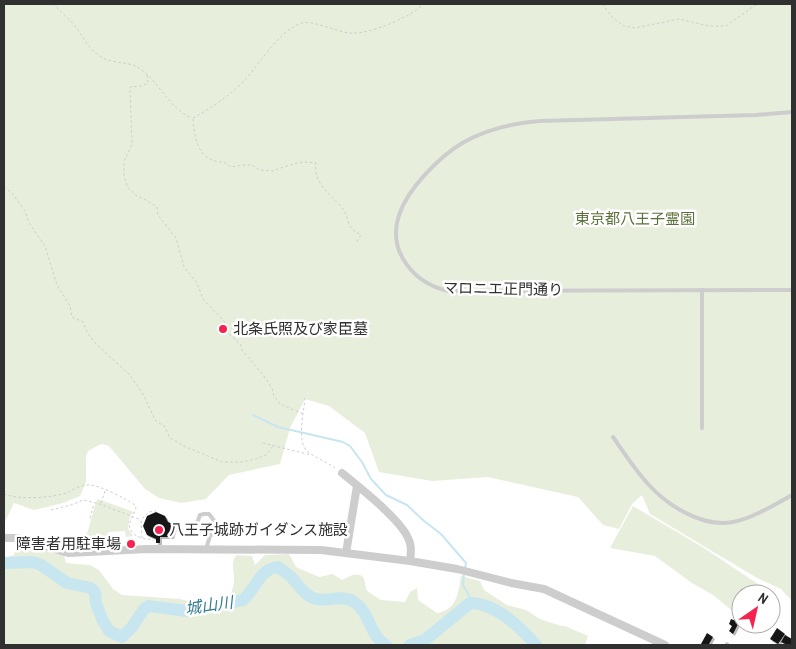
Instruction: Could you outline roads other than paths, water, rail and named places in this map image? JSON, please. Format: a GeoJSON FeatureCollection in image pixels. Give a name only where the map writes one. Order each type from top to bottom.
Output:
{"type":"FeatureCollection","features":[{"type":"Feature","properties":{"kind":"street"},"geometry":{"type":"LineString","coordinates":[[342,473],[400,526],[408,538],[411,548],[410,561]]}},
{"type":"Feature","properties":{"kind":"street"},"geometry":{"type":"LineString","coordinates":[[346,553],[357,486]]}},
{"type":"Feature","properties":{"kind":"street"},"geometry":{"type":"LineString","coordinates":[[4,538],[18,538],[68,553],[147,549],[322,550],[410,561],[468,571],[553,593],[665,645]]}},
{"type":"Feature","properties":{"kind":"lane","name":"マロニエ正門通り"},"geometry":{"type":"LineString","coordinates":[[792,112],[756,115],[540,120],[494,128],[463,143],[436,164],[407,198],[399,215],[397,242],[401,256],[407,266],[427,284],[438,288],[460,291],[792,290]]}},
{"type":"Feature","properties":{"kind":"lane"},"geometry":{"type":"LineString","coordinates":[[702,290],[702,428]]}},
{"type":"Feature","properties":{"kind":"lane"},"geometry":{"type":"LineString","coordinates":[[613,437],[647,483],[662,497],[678,508],[707,521],[733,522],[757,513],[792,495]]}},
{"type":"Feature","properties":{"kind":"lane"},"geometry":{"type":"LineString","coordinates":[[206,549],[210,536],[215,531],[216,522],[209,514],[200,515],[197,523],[210,536]]}},
{"type":"Feature","properties":{"kind":"waterway"},"geometry":{"type":"LineString","coordinates":[[253,415],[278,427],[343,442],[350,446],[362,462],[371,479],[386,495],[407,505],[441,534],[466,563],[465,568]]}},
{"type":"Feature","properties":{"kind":"waterway","name":"城山川"},"geometry":{"type":"LineString","coordinates":[[4,563],[33,562],[41,565],[67,583],[91,588],[95,592],[96,603],[109,631],[122,637],[148,606],[187,611],[243,600],[266,571],[278,567],[290,576],[305,593],[316,599],[341,598],[354,602],[364,612],[377,636],[386,645]]}},
{"type":"Feature","properties":{"kind":"waterway"},"geometry":{"type":"LineString","coordinates":[[464,573],[463,585],[473,603]]}},
{"type":"Feature","properties":{"kind":"waterway","name":"城山川"},"geometry":{"type":"LineString","coordinates":[[410,645],[425,640],[470,603],[489,607],[507,617],[536,645]]}},
{"type":"Feature","properties":{"kind":"place","name":"北条氏照及び家臣墓"},"geometry":{"type":"Point","coordinates":[223,329]}},
{"type":"Feature","properties":{"kind":"place","name":"八王子城跡ガイダンス施設"},"geometry":{"type":"Point","coordinates":[159,530]}},
{"type":"Feature","properties":{"kind":"place","name":"障害者用駐車場"},"geometry":{"type":"Point","coordinates":[131,544]}},
{"type":"Feature","properties":{"kind":"park label","name":"東京都八王子霊園"},"geometry":{"type":"Point","coordinates":[635,219]}}]}
